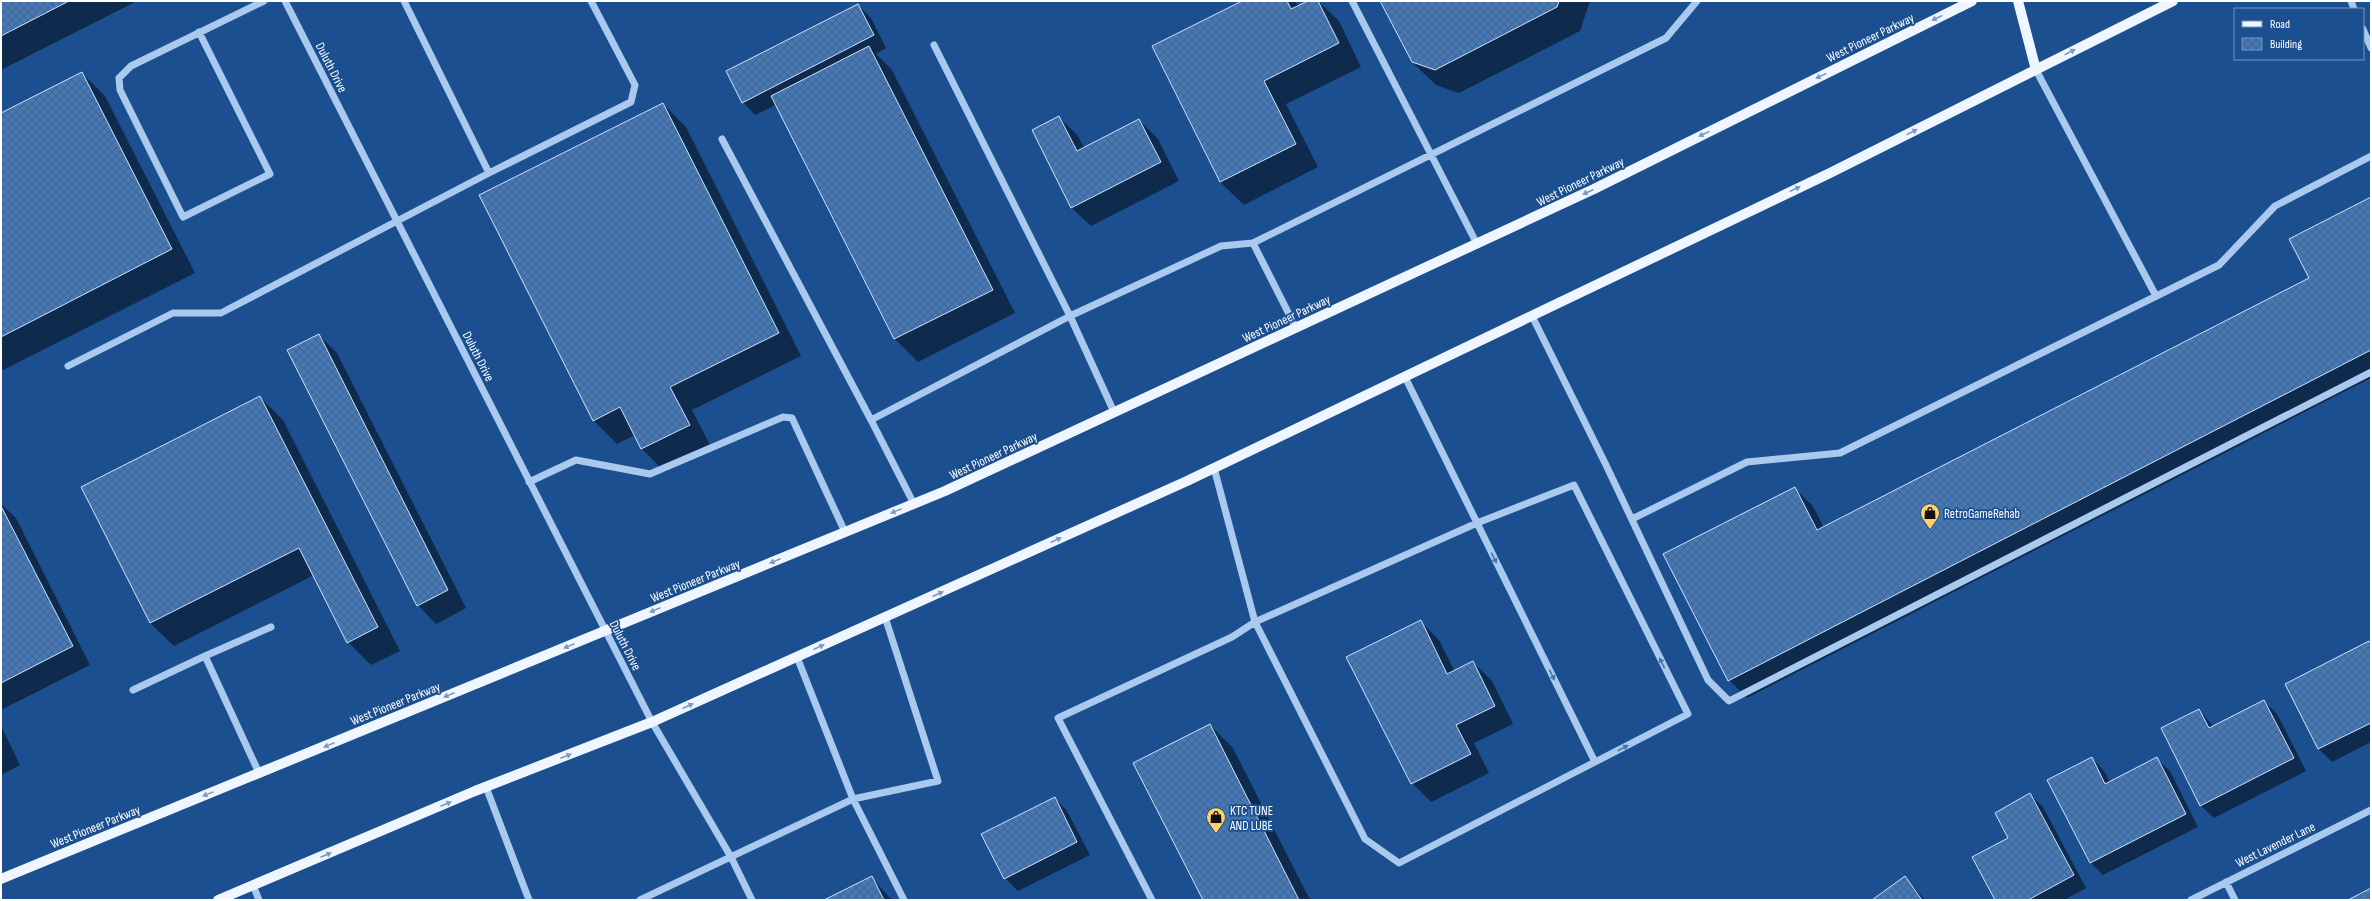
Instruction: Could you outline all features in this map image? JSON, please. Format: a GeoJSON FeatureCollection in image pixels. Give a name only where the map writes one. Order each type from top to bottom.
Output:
{"type":"FeatureCollection","features":[{"type":"Feature","properties":{"kind":"main road","name":"West Pioneer Parkway"},"geometry":{"type":"LineString","coordinates":[[1,879],[914,504],[1594,189],[1972,1]]}},
{"type":"Feature","properties":{"kind":"main road"},"geometry":{"type":"LineString","coordinates":[[2018,1],[2036,70]]}},
{"type":"Feature","properties":{"kind":"main road"},"geometry":{"type":"LineString","coordinates":[[218,900],[486,787],[652,722],[1214,468],[1830,173],[2173,1]]}},
{"type":"Feature","properties":{"kind":"street"},"geometry":{"type":"LineString","coordinates":[[199,32],[270,174],[183,217],[120,90],[120,78],[131,66],[199,32],[264,1]]}},
{"type":"Feature","properties":{"kind":"street","name":"Duluth Drive"},"geometry":{"type":"LineString","coordinates":[[285,1],[652,722],[730,857],[752,900]]}},
{"type":"Feature","properties":{"kind":"street"},"geometry":{"type":"LineString","coordinates":[[404,1],[489,173]]}},
{"type":"Feature","properties":{"kind":"street"},"geometry":{"type":"LineString","coordinates":[[68,366],[173,313],[221,314],[489,173],[631,102],[635,85],[591,1]]}},
{"type":"Feature","properties":{"kind":"street"},"geometry":{"type":"LineString","coordinates":[[1352,1],[1477,244]]}},
{"type":"Feature","properties":{"kind":"street"},"geometry":{"type":"LineString","coordinates":[[871,420],[1070,316],[1221,246],[1253,243],[1430,153],[1666,38],[1697,1]]}},
{"type":"Feature","properties":{"kind":"street"},"geometry":{"type":"LineString","coordinates":[[2364,31],[2371,48]]}},
{"type":"Feature","properties":{"kind":"street"},"geometry":{"type":"LineString","coordinates":[[934,44],[1070,316],[1114,412]]}},
{"type":"Feature","properties":{"kind":"street"},"geometry":{"type":"LineString","coordinates":[[2036,70],[2156,296]]}},
{"type":"Feature","properties":{"kind":"street"},"geometry":{"type":"LineString","coordinates":[[722,139],[914,504]]}},
{"type":"Feature","properties":{"kind":"street"},"geometry":{"type":"LineString","coordinates":[[1632,519],[1747,462],[1840,453],[2219,265],[2275,206],[2371,156]]}},
{"type":"Feature","properties":{"kind":"street"},"geometry":{"type":"LineString","coordinates":[[1253,243],[1296,328]]}},
{"type":"Feature","properties":{"kind":"street"},"geometry":{"type":"LineString","coordinates":[[1532,316],[1632,519],[1708,680],[1729,701],[2371,372]]}},
{"type":"Feature","properties":{"kind":"street"},"geometry":{"type":"LineString","coordinates":[[1405,377],[1595,762]]}},
{"type":"Feature","properties":{"kind":"street"},"geometry":{"type":"LineString","coordinates":[[529,482],[576,460],[650,474],[783,417],[792,418],[845,532]]}},
{"type":"Feature","properties":{"kind":"street"},"geometry":{"type":"LineString","coordinates":[[1152,900],[1058,718],[1232,637],[1254,622],[1477,523],[1574,485],[1688,714],[1399,863],[1365,839],[1254,622],[1214,468]]}},
{"type":"Feature","properties":{"kind":"street"},"geometry":{"type":"LineString","coordinates":[[640,900],[853,799],[938,781],[885,618]]}},
{"type":"Feature","properties":{"kind":"street"},"geometry":{"type":"LineString","coordinates":[[133,690],[271,627]]}},
{"type":"Feature","properties":{"kind":"street"},"geometry":{"type":"LineString","coordinates":[[205,656],[259,773]]}},
{"type":"Feature","properties":{"kind":"street"},"geometry":{"type":"LineString","coordinates":[[797,657],[853,799],[904,900]]}},
{"type":"Feature","properties":{"kind":"street"},"geometry":{"type":"LineString","coordinates":[[486,787],[529,900]]}},
{"type":"Feature","properties":{"kind":"street","name":"West Lavender Lane"},"geometry":{"type":"LineString","coordinates":[[2191,900],[2371,810]]}},
{"type":"Feature","properties":{"kind":"street"},"geometry":{"type":"LineString","coordinates":[[2226,882],[2235,900]]}},
{"type":"Feature","properties":{"kind":"street"},"geometry":{"type":"LineString","coordinates":[[253,885],[259,900]]}},
{"type":"Feature","properties":{"kind":"building"},"geometry":{"type":"Polygon","coordinates":[[[1,1],[69,1],[1,36],[1,1]]]}},
{"type":"Feature","properties":{"kind":"building"},"geometry":{"type":"Polygon","coordinates":[[[1242,1],[1287,1],[1291,9],[1308,1],[1318,1],[1339,43],[1264,81],[1296,144],[1220,182],[1152,46],[1242,1]]]}},
{"type":"Feature","properties":{"kind":"building"},"geometry":{"type":"Polygon","coordinates":[[[1380,1],[1559,1],[1557,7],[1435,70],[1412,62],[1380,1]]]}},
{"type":"Feature","properties":{"kind":"building"},"geometry":{"type":"Polygon","coordinates":[[[858,4],[874,35],[742,103],[726,71],[858,4]]]}},
{"type":"Feature","properties":{"kind":"building"},"geometry":{"type":"Polygon","coordinates":[[[869,46],[993,290],[894,339],[771,96],[869,46]]]}},
{"type":"Feature","properties":{"kind":"building"},"geometry":{"type":"Polygon","coordinates":[[[82,72],[172,249],[1,337],[1,113],[82,72]]]}},
{"type":"Feature","properties":{"kind":"building"},"geometry":{"type":"Polygon","coordinates":[[[663,103],[779,333],[670,387],[690,425],[641,449],[620,407],[593,421],[479,195],[663,103]]]}},
{"type":"Feature","properties":{"kind":"building"},"geometry":{"type":"Polygon","coordinates":[[[1059,116],[1077,151],[1139,119],[1161,162],[1071,208],[1032,130],[1059,116]]]}},
{"type":"Feature","properties":{"kind":"building"},"geometry":{"type":"Polygon","coordinates":[[[2371,197],[2371,350],[1728,681],[1663,554],[1795,487],[1817,530],[2309,278],[2289,239],[2371,197]]]}},
{"type":"Feature","properties":{"kind":"building"},"geometry":{"type":"Polygon","coordinates":[[[319,334],[448,590],[417,606],[287,350],[319,334]]]}},
{"type":"Feature","properties":{"kind":"building"},"geometry":{"type":"Polygon","coordinates":[[[260,396],[378,627],[347,643],[299,548],[150,623],[81,487],[260,396]]]}},
{"type":"Feature","properties":{"kind":"building"},"geometry":{"type":"Polygon","coordinates":[[[1,506],[73,646],[1,683],[1,506]]]}},
{"type":"Feature","properties":{"kind":"building"},"geometry":{"type":"Polygon","coordinates":[[[1421,620],[1447,674],[1473,661],[1495,706],[1456,725],[1471,754],[1411,784],[1346,657],[1421,620]]]}},
{"type":"Feature","properties":{"kind":"building"},"geometry":{"type":"Polygon","coordinates":[[[2369,641],[2371,644],[2371,723],[2318,749],[2285,684],[2369,641]]]}},
{"type":"Feature","properties":{"kind":"building"},"geometry":{"type":"Polygon","coordinates":[[[2264,700],[2294,758],[2200,806],[2161,728],[2199,709],[2209,728],[2264,700]]]}},
{"type":"Feature","properties":{"kind":"building"},"geometry":{"type":"Polygon","coordinates":[[[1210,724],[1299,900],[1203,900],[1133,763],[1210,724]]]}},
{"type":"Feature","properties":{"kind":"building"},"geometry":{"type":"Polygon","coordinates":[[[2092,757],[2105,784],[2157,757],[2186,814],[2090,863],[2047,780],[2092,757]]]}},
{"type":"Feature","properties":{"kind":"building"},"geometry":{"type":"Polygon","coordinates":[[[2030,793],[2074,875],[2028,900],[1995,900],[1972,857],[2008,838],[1995,813],[2030,793]]]}},
{"type":"Feature","properties":{"kind":"building"},"geometry":{"type":"Polygon","coordinates":[[[1055,797],[1077,842],[1004,879],[981,834],[1055,797]]]}},
{"type":"Feature","properties":{"kind":"building"},"geometry":{"type":"Polygon","coordinates":[[[872,876],[884,900],[824,900],[872,876]]]}},
{"type":"Feature","properties":{"kind":"building"},"geometry":{"type":"Polygon","coordinates":[[[1905,876],[1922,900],[1872,900],[1905,876]]]}},
{"type":"Feature","properties":{"kind":"building"},"geometry":{"type":"Polygon","coordinates":[[[2371,888],[2371,900],[2348,900],[2371,888]]]}},
{"type":"Feature","properties":{"kind":"place","name":"RetroGameRehab"},"geometry":{"type":"Point","coordinates":[1930,530]}},
{"type":"Feature","properties":{"kind":"place","name":"KTC TUNE AND LUBE"},"geometry":{"type":"Point","coordinates":[1216,834]}}]}
